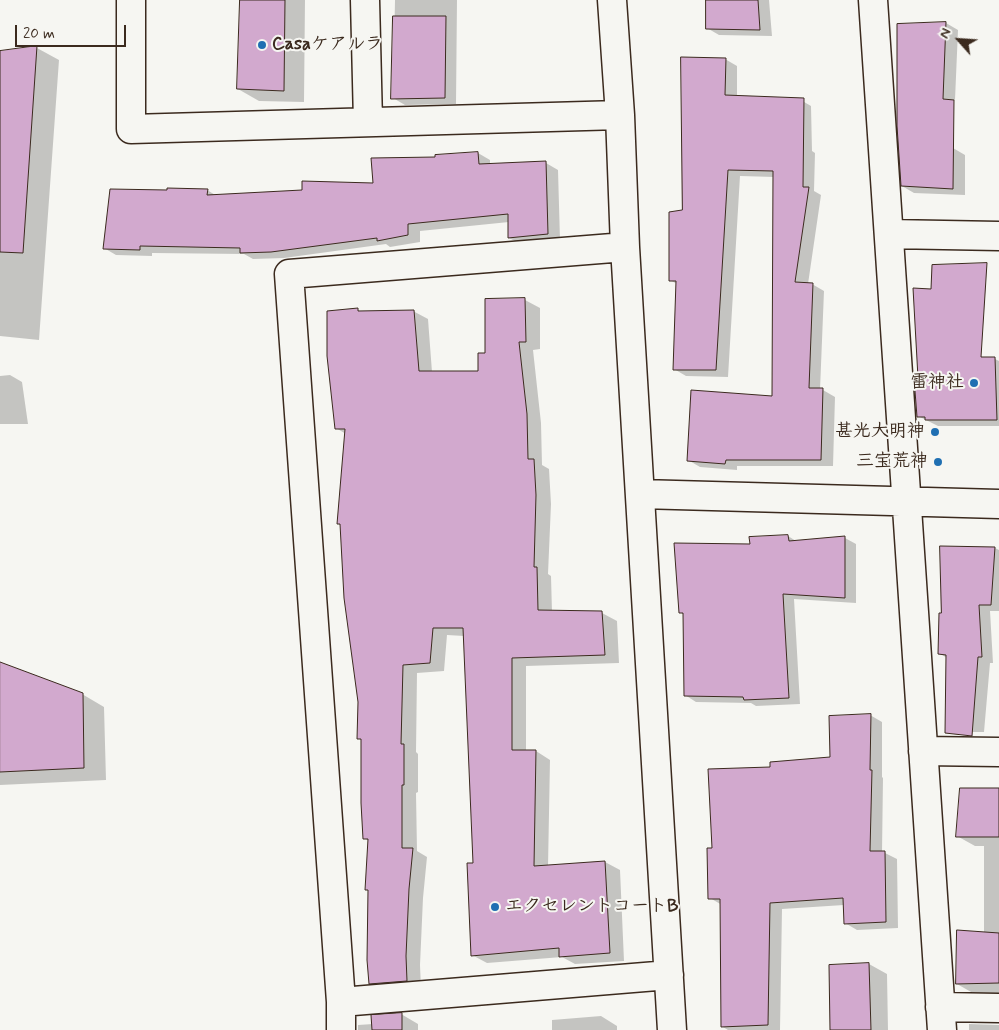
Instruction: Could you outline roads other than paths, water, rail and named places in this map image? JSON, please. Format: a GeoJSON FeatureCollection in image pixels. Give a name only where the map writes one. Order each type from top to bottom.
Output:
{"type":"FeatureCollection","features":[{"type":"Feature","properties":{"kind":"street"},"geometry":{"type":"LineString","coordinates":[[132,0],[130,129],[620,115]]}},
{"type":"Feature","properties":{"kind":"street"},"geometry":{"type":"LineString","coordinates":[[365,0],[368,122]]}},
{"type":"Feature","properties":{"kind":"street"},"geometry":{"type":"LineString","coordinates":[[612,0],[672,1030]]}},
{"type":"Feature","properties":{"kind":"street"},"geometry":{"type":"LineString","coordinates":[[873,0],[941,1019],[999,1008]]}},
{"type":"Feature","properties":{"kind":"street"},"geometry":{"type":"LineString","coordinates":[[889,234],[999,236]]}},
{"type":"Feature","properties":{"kind":"street"},"geometry":{"type":"LineString","coordinates":[[341,1030],[341,1002],[289,274],[625,247]]}},
{"type":"Feature","properties":{"kind":"street"},"geometry":{"type":"LineString","coordinates":[[640,494],[999,504]]}},
{"type":"Feature","properties":{"kind":"street"},"geometry":{"type":"LineString","coordinates":[[924,751],[999,752]]}},
{"type":"Feature","properties":{"kind":"street"},"geometry":{"type":"LineString","coordinates":[[341,1002],[669,975]]}},
{"type":"Feature","properties":{"kind":"place","name":"Casaケアルラ"},"geometry":{"type":"Point","coordinates":[262,45]}},
{"type":"Feature","properties":{"kind":"place","name":"雷神社"},"geometry":{"type":"Point","coordinates":[974,383]}},
{"type":"Feature","properties":{"kind":"place","name":"甚光大明神"},"geometry":{"type":"Point","coordinates":[935,432]}},
{"type":"Feature","properties":{"kind":"place","name":"三宝荒神"},"geometry":{"type":"Point","coordinates":[938,462]}},
{"type":"Feature","properties":{"kind":"place","name":"エクセレントコートB"},"geometry":{"type":"Point","coordinates":[495,907]}}]}
